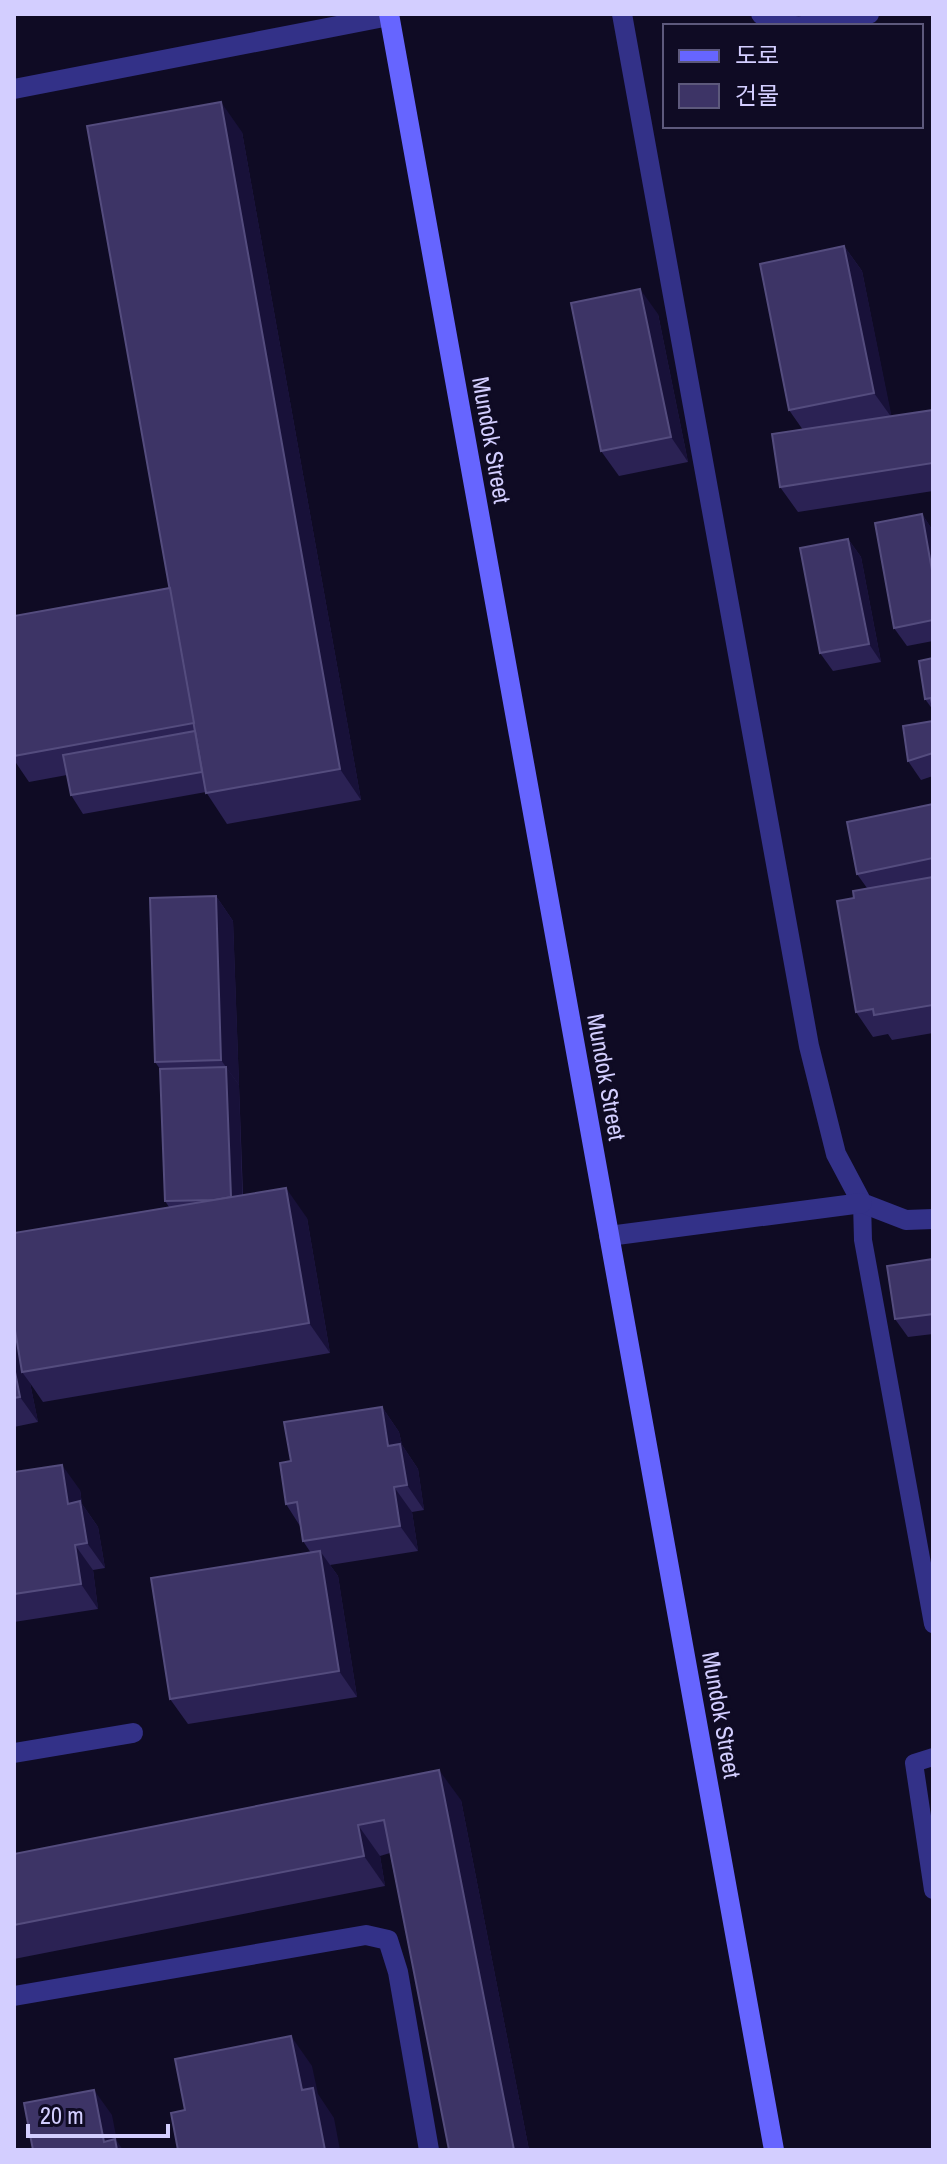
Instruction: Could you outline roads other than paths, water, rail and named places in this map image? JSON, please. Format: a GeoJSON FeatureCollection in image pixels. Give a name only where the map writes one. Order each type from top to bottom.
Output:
{"type":"FeatureCollection","features":[{"type":"Feature","properties":{"kind":"main road","name":"Mundok Street"},"geometry":{"type":"LineString","coordinates":[[389,15],[774,2150]]}},
{"type":"Feature","properties":{"kind":"street"},"geometry":{"type":"LineString","coordinates":[[622,14],[809,1046],[836,1154],[862,1203]]}},
{"type":"Feature","properties":{"kind":"street"},"geometry":{"type":"LineString","coordinates":[[815,24],[869,14]]}},
{"type":"Feature","properties":{"kind":"street"},"geometry":{"type":"LineString","coordinates":[[14,89],[389,15]]}},
{"type":"Feature","properties":{"kind":"street"},"geometry":{"type":"LineString","coordinates":[[609,1236],[862,1203],[906,1220],[933,1219]]}},
{"type":"Feature","properties":{"kind":"street"},"geometry":{"type":"LineString","coordinates":[[14,1753],[133,1733]]}},
{"type":"Feature","properties":{"kind":"street"},"geometry":{"type":"LineString","coordinates":[[14,1996],[366,1935],[388,1940],[398,1972],[429,2150]]}},
{"type":"Feature","properties":{"kind":"lane"},"geometry":{"type":"LineString","coordinates":[[862,1203],[863,1240],[933,1624]]}},
{"type":"Feature","properties":{"kind":"lane"},"geometry":{"type":"LineString","coordinates":[[933,1757],[914,1763],[933,1890]]}}]}
